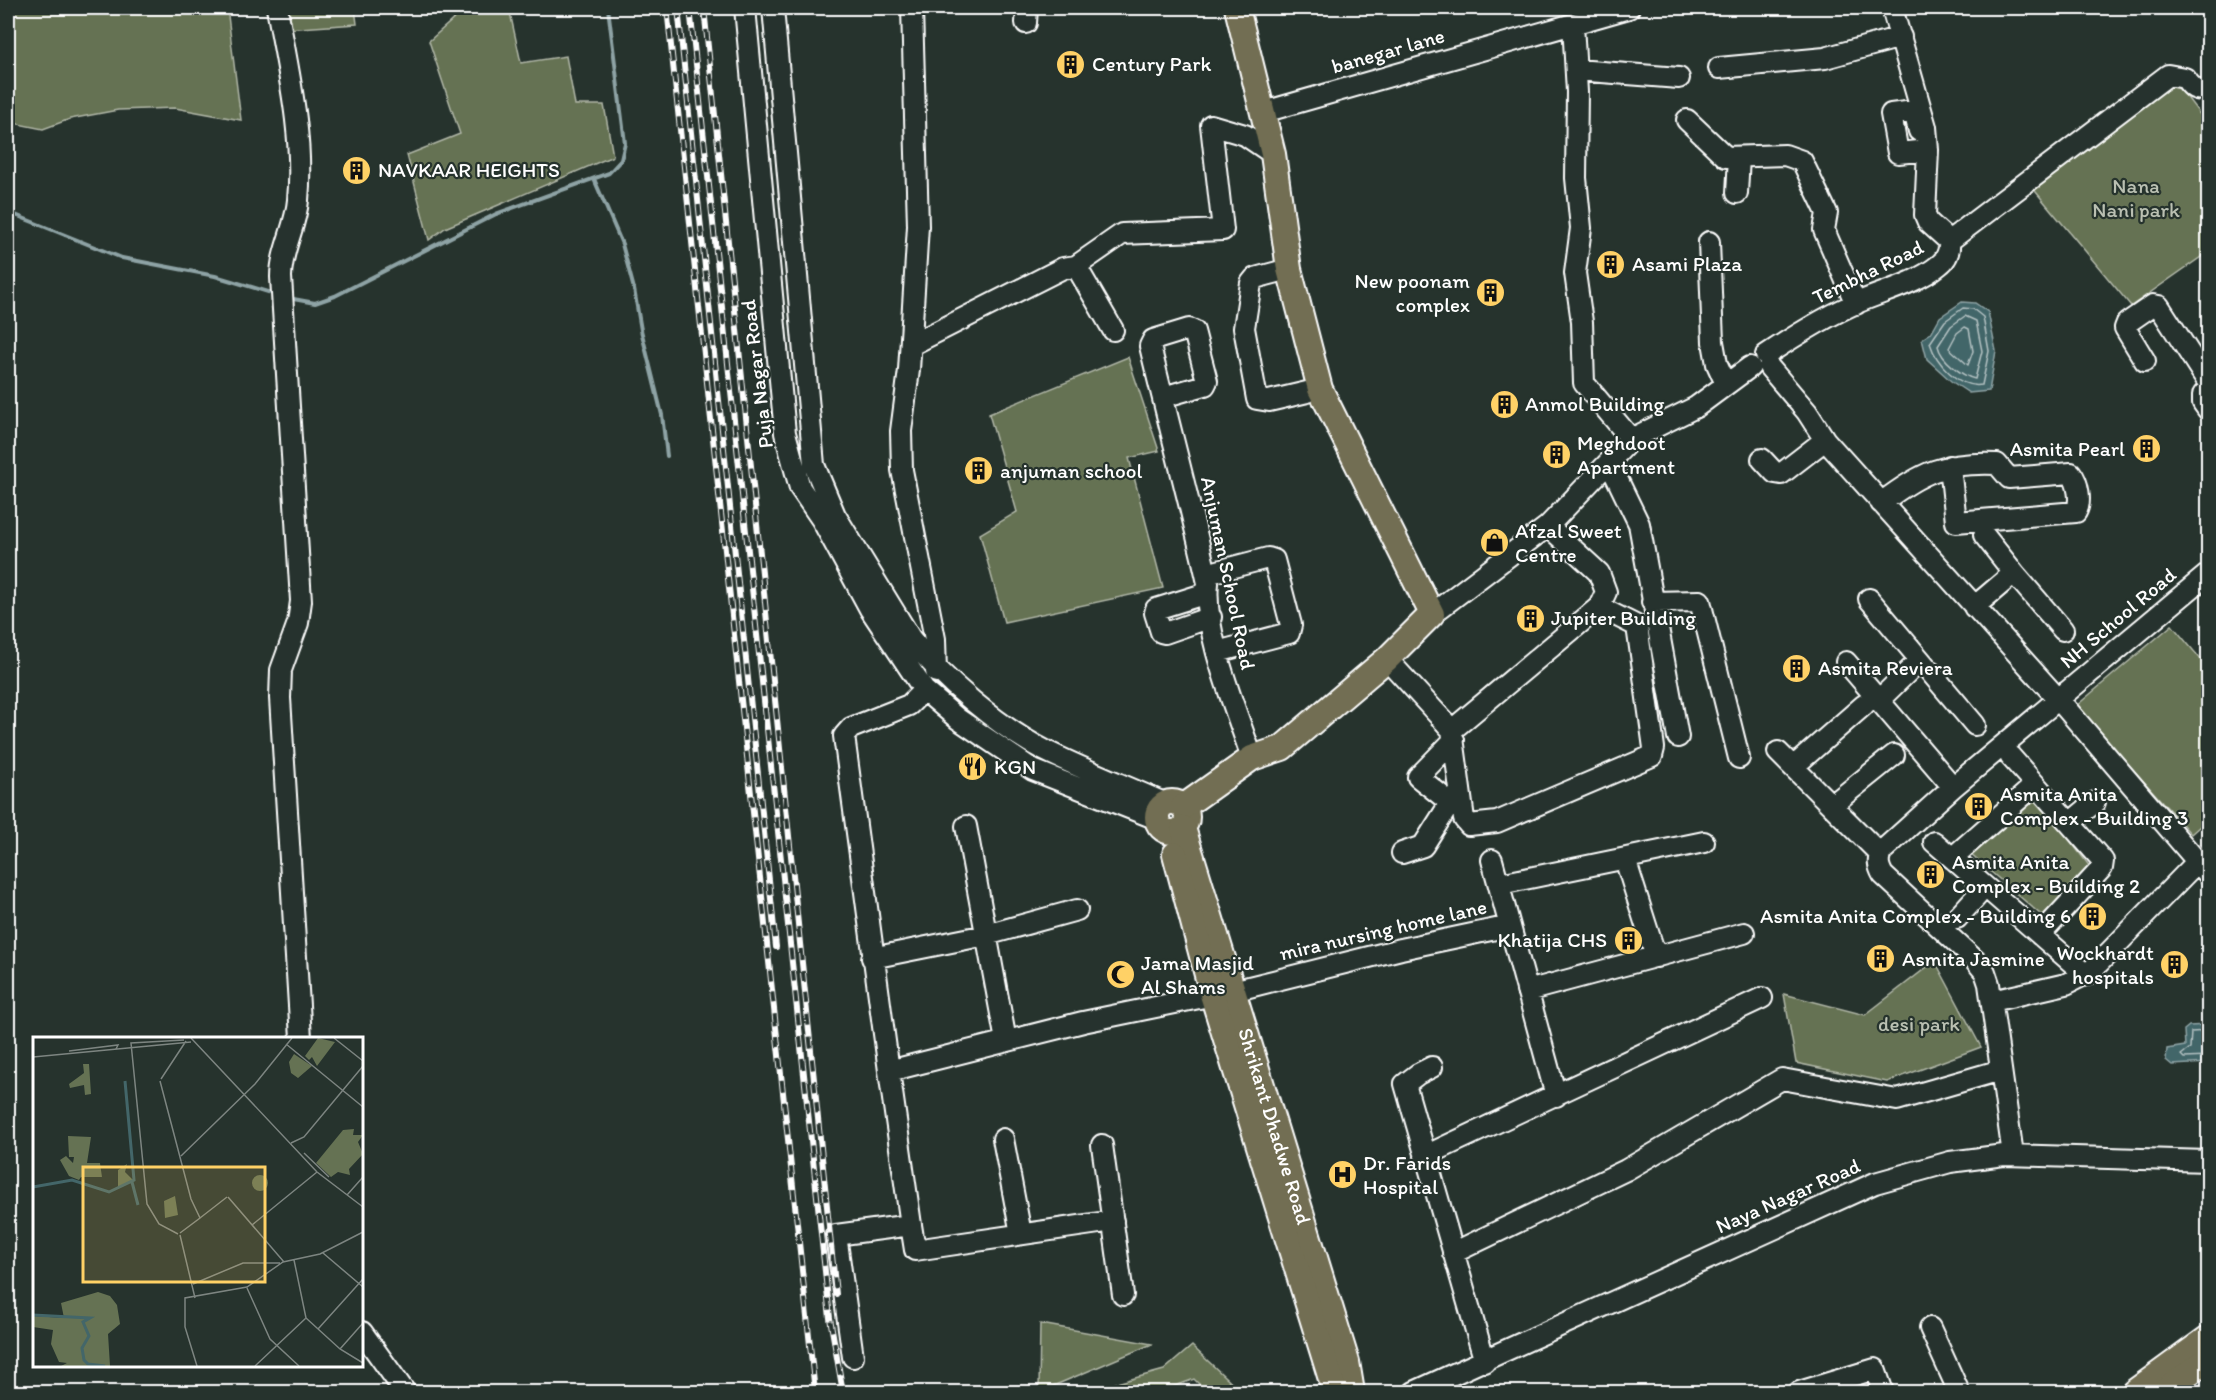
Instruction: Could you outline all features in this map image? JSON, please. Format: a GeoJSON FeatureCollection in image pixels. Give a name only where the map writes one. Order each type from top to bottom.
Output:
{"type":"FeatureCollection","features":[{"type":"Feature","properties":{"kind":"main road"},"geometry":{"type":"LineString","coordinates":[[1172,818],[1252,758],[1282,748],[1388,659],[1431,614],[1320,389],[1289,269],[1273,154],[1237,8]]}},
{"type":"Feature","properties":{"kind":"main road","name":"Shrikant Dhadwe Road"},"geometry":{"type":"LineString","coordinates":[[1172,818],[1335,1392]]}},
{"type":"Feature","properties":{"kind":"main road","name":"Shrikant Dhadwe Road"},"geometry":{"type":"LineString","coordinates":[[1222,992],[1347,1362],[1352,1392]]}},
{"type":"Feature","properties":{"kind":"main road"},"geometry":{"type":"LineString","coordinates":[[2134,1392],[2208,1338]]}},
{"type":"Feature","properties":{"kind":"main road"},"geometry":{"type":"LineString","coordinates":[[2163,1392],[2208,1359]]}},
{"type":"Feature","properties":{"kind":"street"},"geometry":{"type":"LineString","coordinates":[[278,8],[293,103],[299,172],[294,224],[281,265],[301,601],[298,623],[281,670],[280,698],[301,1037]]}},
{"type":"Feature","properties":{"kind":"street","name":"Puja Nagar Road"},"geometry":{"type":"LineString","coordinates":[[745,8],[788,443],[800,488],[822,520],[870,609],[928,693],[958,719],[1033,770],[1172,818]]}},
{"type":"Feature","properties":{"kind":"street"},"geometry":{"type":"LineString","coordinates":[[773,8],[814,465],[835,515],[911,639],[937,668],[967,695],[1028,740],[1172,818]]}},
{"type":"Feature","properties":{"kind":"street"},"geometry":{"type":"LineString","coordinates":[[912,8],[918,226],[911,345],[901,431],[902,470],[935,639],[937,668],[928,693],[909,705],[851,728],[844,736],[872,958],[915,1250],[1113,1221]]}},
{"type":"Feature","properties":{"kind":"street","name":"banegar lane"},"geometry":{"type":"LineString","coordinates":[[1264,111],[1629,8]]}},
{"type":"Feature","properties":{"kind":"street","name":"Tembha Road"},"geometry":{"type":"LineString","coordinates":[[1431,614],[1548,526],[1631,439],[1696,406],[1726,384],[1762,363],[1799,333],[1856,304],[1925,275],[1941,264],[1950,251],[1949,241],[1928,222],[1924,215],[1924,116],[1892,8]]}},
{"type":"Feature","properties":{"kind":"street"},"geometry":{"type":"LineString","coordinates":[[1573,24],[1576,70],[1576,178],[1581,228],[1575,273],[1582,321],[1584,383],[1631,439]]}},
{"type":"Feature","properties":{"kind":"street"},"geometry":{"type":"LineString","coordinates":[[1719,68],[1825,58],[1901,37]]}},
{"type":"Feature","properties":{"kind":"street"},"geometry":{"type":"LineString","coordinates":[[1576,70],[1678,78]]}},
{"type":"Feature","properties":{"kind":"street"},"geometry":{"type":"LineString","coordinates":[[1949,241],[2168,75],[2185,78],[2192,89],[2208,90]]}},
{"type":"Feature","properties":{"kind":"street"},"geometry":{"type":"LineString","coordinates":[[1687,120],[1726,157],[1785,155],[1802,161],[1827,213],[1824,230],[1856,304]]}},
{"type":"Feature","properties":{"kind":"street"},"geometry":{"type":"LineString","coordinates":[[911,345],[1063,268],[1076,266],[1122,234],[1223,230],[1211,125],[1245,135],[1273,154]]}},
{"type":"Feature","properties":{"kind":"street"},"geometry":{"type":"LineString","coordinates":[[1737,194],[1739,157]]}},
{"type":"Feature","properties":{"kind":"street"},"geometry":{"type":"LineString","coordinates":[[1709,242],[1713,342],[1717,364],[1726,384]]}},
{"type":"Feature","properties":{"kind":"street"},"geometry":{"type":"LineString","coordinates":[[1076,266],[1113,330]]}},
{"type":"Feature","properties":{"kind":"street"},"geometry":{"type":"LineString","coordinates":[[1289,269],[1255,278],[1251,283],[1244,328],[1257,399],[1262,402],[1320,389]]}},
{"type":"Feature","properties":{"kind":"street"},"geometry":{"type":"LineString","coordinates":[[2145,361],[2125,328],[2127,323],[2153,305],[2158,306],[2208,382]]}},
{"type":"Feature","properties":{"kind":"street"},"geometry":{"type":"LineString","coordinates":[[1762,363],[1807,412],[1825,440],[1866,482],[1881,503],[2059,700],[2202,868],[2086,975],[2066,984],[1992,1001]]}},
{"type":"Feature","properties":{"kind":"street"},"geometry":{"type":"LineString","coordinates":[[2208,389],[2203,394],[2203,403],[2208,410]]}},
{"type":"Feature","properties":{"kind":"street","name":"Anjuman School Road"},"geometry":{"type":"LineString","coordinates":[[1162,397],[1207,583],[1217,652],[1252,758]]}},
{"type":"Feature","properties":{"kind":"street"},"geometry":{"type":"LineString","coordinates":[[1762,459],[1775,473],[1781,474],[1825,440]]}},
{"type":"Feature","properties":{"kind":"street"},"geometry":{"type":"LineString","coordinates":[[788,443],[812,442]]}},
{"type":"Feature","properties":{"kind":"street"},"geometry":{"type":"LineString","coordinates":[[1609,462],[1639,524],[1678,737]]}},
{"type":"Feature","properties":{"kind":"street"},"geometry":{"type":"LineString","coordinates":[[1881,503],[1924,474],[1950,466],[1963,463],[1997,465],[2009,478],[2071,473],[2077,480],[2079,507],[2076,512],[1948,523],[1950,466]]}},
{"type":"Feature","properties":{"kind":"street"},"geometry":{"type":"LineString","coordinates":[[1402,853],[1423,846],[1449,805],[1447,800],[1418,777],[1453,735],[1599,607],[1606,592],[1599,573],[1548,526]]}},
{"type":"Feature","properties":{"kind":"street"},"geometry":{"type":"LineString","coordinates":[[1984,535],[2063,630]]}},
{"type":"Feature","properties":{"kind":"street"},"geometry":{"type":"LineString","coordinates":[[1211,617],[1165,633],[1161,632],[1155,613],[1156,609],[1207,583],[1268,558],[1274,560],[1291,625],[1289,633],[1217,652]]}},
{"type":"Feature","properties":{"kind":"street"},"geometry":{"type":"LineString","coordinates":[[1974,607],[2014,573]]}},
{"type":"Feature","properties":{"kind":"street","name":"NH School Road"},"geometry":{"type":"LineString","coordinates":[[1880,854],[1953,787],[2208,574]]}},
{"type":"Feature","properties":{"kind":"street"},"geometry":{"type":"LineString","coordinates":[[1869,598],[1974,725]]}},
{"type":"Feature","properties":{"kind":"street"},"geometry":{"type":"LineString","coordinates":[[1652,602],[1700,601],[1739,758]]}},
{"type":"Feature","properties":{"kind":"street"},"geometry":{"type":"LineString","coordinates":[[1388,659],[1453,735],[1464,819],[1469,825],[1497,822],[1652,756],[1654,748],[1637,626],[1599,607]]}},
{"type":"Feature","properties":{"kind":"street"},"geometry":{"type":"LineString","coordinates":[[1793,767],[1872,703],[1920,660]]}},
{"type":"Feature","properties":{"kind":"street"},"geometry":{"type":"LineString","coordinates":[[1846,662],[1872,703],[1953,787]]}},
{"type":"Feature","properties":{"kind":"street"},"geometry":{"type":"LineString","coordinates":[[1778,752],[1880,854],[1879,867],[1883,875],[1975,960],[1985,972],[1992,1001],[2013,1155]]}},
{"type":"Feature","properties":{"kind":"street"},"geometry":{"type":"LineString","coordinates":[[1832,806],[1894,755]]}},
{"type":"Feature","properties":{"kind":"street"},"geometry":{"type":"LineString","coordinates":[[2010,756],[2101,856],[2103,864],[2040,935]]}},
{"type":"Feature","properties":{"kind":"street"},"geometry":{"type":"LineString","coordinates":[[1952,858],[2035,785]]}},
{"type":"Feature","properties":{"kind":"street"},"geometry":{"type":"LineString","coordinates":[[2070,823],[2095,802]]}},
{"type":"Feature","properties":{"kind":"street"},"geometry":{"type":"LineString","coordinates":[[966,826],[1005,1041]]}},
{"type":"Feature","properties":{"kind":"street"},"geometry":{"type":"LineString","coordinates":[[1500,884],[1704,842]]}},
{"type":"Feature","properties":{"kind":"street"},"geometry":{"type":"LineString","coordinates":[[1934,842],[2086,975]]}},
{"type":"Feature","properties":{"kind":"street"},"geometry":{"type":"LineString","coordinates":[[1625,859],[1656,957]]}},
{"type":"Feature","properties":{"kind":"street"},"geometry":{"type":"LineString","coordinates":[[1492,860],[1556,1096]]}},
{"type":"Feature","properties":{"kind":"street"},"geometry":{"type":"LineString","coordinates":[[1958,918],[1985,887]]}},
{"type":"Feature","properties":{"kind":"street"},"geometry":{"type":"LineString","coordinates":[[872,958],[986,935],[1077,910]]}},
{"type":"Feature","properties":{"kind":"street","name":"mira nursing home lane"},"geometry":{"type":"LineString","coordinates":[[888,1071],[1005,1041],[1510,926]]}},
{"type":"Feature","properties":{"kind":"street"},"geometry":{"type":"LineString","coordinates":[[1527,992],[1744,933]]}},
{"type":"Feature","properties":{"kind":"street"},"geometry":{"type":"LineString","coordinates":[[1425,1156],[1762,998]]}},
{"type":"Feature","properties":{"kind":"street"},"geometry":{"type":"LineString","coordinates":[[1432,1067],[1405,1084],[1485,1362]]}},
{"type":"Feature","properties":{"kind":"street"},"geometry":{"type":"LineString","coordinates":[[1454,1253],[1626,1170],[1782,1079],[1897,1100],[2001,1070]]}},
{"type":"Feature","properties":{"kind":"street"},"geometry":{"type":"LineString","coordinates":[[1003,1139],[1021,1234]]}},
{"type":"Feature","properties":{"kind":"street"},"geometry":{"type":"LineString","coordinates":[[1102,1145],[1123,1295]]}},
{"type":"Feature","properties":{"kind":"street","name":"Naya Nagar Road"},"geometry":{"type":"LineString","coordinates":[[1414,1392],[1485,1362],[1875,1183],[1950,1162],[2013,1155],[2208,1161]]}},
{"type":"Feature","properties":{"kind":"street"},"geometry":{"type":"LineString","coordinates":[[853,1357],[836,1235],[911,1225]]}},
{"type":"Feature","properties":{"kind":"street"},"geometry":{"type":"LineString","coordinates":[[1930,1328],[1959,1392]]}},
{"type":"Feature","properties":{"kind":"street"},"geometry":{"type":"LineString","coordinates":[[363,1333],[405,1392]]}},
{"type":"Feature","properties":{"kind":"street"},"geometry":{"type":"LineString","coordinates":[[1799,1392],[1875,1369],[1883,1392]]}},
{"type":"Feature","properties":{"kind":"green space"},"geometry":{"type":"Polygon","coordinates":[[[8,8],[227,8],[241,120],[175,108],[118,110],[70,119],[43,129],[8,122],[8,8]]]}},
{"type":"Feature","properties":{"kind":"green space"},"geometry":{"type":"Polygon","coordinates":[[[283,8],[355,8],[357,24],[285,29],[283,8]]]}},
{"type":"Feature","properties":{"kind":"green space"},"geometry":{"type":"Polygon","coordinates":[[[466,8],[509,8],[521,63],[566,56],[575,105],[604,105],[613,156],[445,228],[429,240],[407,155],[460,134],[429,41],[466,8]]]}},
{"type":"Feature","properties":{"kind":"green space","name":"Nana Nani park"},"geometry":{"type":"Polygon","coordinates":[[[2173,79],[2208,125],[2208,252],[2131,306],[2031,186],[2173,79]]]}},
{"type":"Feature","properties":{"kind":"green space"},"geometry":{"type":"Polygon","coordinates":[[[1128,357],[1159,451],[1129,458],[1163,588],[1004,622],[980,534],[1017,512],[989,414],[1128,357]]]}},
{"type":"Feature","properties":{"kind":"green space"},"geometry":{"type":"Polygon","coordinates":[[[2172,625],[2208,668],[2208,819],[2191,834],[2076,706],[2172,625]]]}},
{"type":"Feature","properties":{"kind":"green space"},"geometry":{"type":"Polygon","coordinates":[[[2036,796],[2094,872],[2047,920],[1970,854],[2036,796]]]}},
{"type":"Feature","properties":{"kind":"green space","name":"desi park"},"geometry":{"type":"Polygon","coordinates":[[[1935,961],[1981,1047],[1887,1082],[1796,1063],[1784,994],[1865,1015],[1935,961]]]}},
{"type":"Feature","properties":{"kind":"green space"},"geometry":{"type":"Polygon","coordinates":[[[1041,1324],[1152,1344],[1039,1392],[1041,1324]]]}},
{"type":"Feature","properties":{"kind":"green space"},"geometry":{"type":"Polygon","coordinates":[[[1192,1346],[1241,1392],[1207,1392],[1194,1379],[1159,1392],[1084,1392],[1164,1370],[1192,1346]]]}},
{"type":"Feature","properties":{"kind":"water"},"geometry":{"type":"Polygon","coordinates":[[[1962,302],[1975,303],[1988,312],[1996,351],[1989,391],[1969,393],[1951,381],[1927,359],[1922,339],[1931,333],[1940,317],[1962,302]]]}},
{"type":"Feature","properties":{"kind":"water"},"geometry":{"type":"Polygon","coordinates":[[[2208,1025],[2208,1063],[2172,1065],[2166,1060],[2167,1049],[2185,1046],[2184,1030],[2189,1026],[2208,1025]]]}},
{"type":"Feature","properties":{"kind":"waterway"},"geometry":{"type":"LineString","coordinates":[[288,298],[315,303],[335,296],[496,214],[609,173],[621,160],[625,143],[608,8]]}},
{"type":"Feature","properties":{"kind":"waterway"},"geometry":{"type":"LineString","coordinates":[[594,179],[622,244],[634,289],[641,330],[662,415],[667,456]]}},
{"type":"Feature","properties":{"kind":"waterway"},"geometry":{"type":"LineString","coordinates":[[8,212],[122,258],[215,276],[275,294]]}},
{"type":"Feature","properties":{"kind":"railway"},"geometry":{"type":"LineString","coordinates":[[667,8],[815,1392]]}},
{"type":"Feature","properties":{"kind":"railway"},"geometry":{"type":"LineString","coordinates":[[678,8],[776,947]]}},
{"type":"Feature","properties":{"kind":"railway"},"geometry":{"type":"LineString","coordinates":[[690,8],[830,1318],[843,1392]]}},
{"type":"Feature","properties":{"kind":"railway"},"geometry":{"type":"LineString","coordinates":[[704,8],[836,1294]]}},
{"type":"Feature","properties":{"kind":"place","name":"Century Park"},"geometry":{"type":"Point","coordinates":[1071,64]}},
{"type":"Feature","properties":{"kind":"place","name":"NAVKAAR HEIGHTS"},"geometry":{"type":"Point","coordinates":[357,170]}},
{"type":"Feature","properties":{"kind":"place","name":"Asami Plaza"},"geometry":{"type":"Point","coordinates":[1611,264]}},
{"type":"Feature","properties":{"kind":"place","name":"New poonam complex"},"geometry":{"type":"Point","coordinates":[1491,293]}},
{"type":"Feature","properties":{"kind":"place","name":"Anmol Building"},"geometry":{"type":"Point","coordinates":[1504,404]}},
{"type":"Feature","properties":{"kind":"place","name":"Asmita Pearl"},"geometry":{"type":"Point","coordinates":[2146,449]}},
{"type":"Feature","properties":{"kind":"place","name":"Meghdoot Apartment"},"geometry":{"type":"Point","coordinates":[1556,455]}},
{"type":"Feature","properties":{"kind":"place","name":"anjuman school"},"geometry":{"type":"Point","coordinates":[979,471]}},
{"type":"Feature","properties":{"kind":"place","name":"Afzal Sweet Centre"},"geometry":{"type":"Point","coordinates":[1494,543]}},
{"type":"Feature","properties":{"kind":"place","name":"Jupiter Building"},"geometry":{"type":"Point","coordinates":[1530,618]}},
{"type":"Feature","properties":{"kind":"place","name":"Asmita Reviera"},"geometry":{"type":"Point","coordinates":[1797,668]}},
{"type":"Feature","properties":{"kind":"place","name":"KGN"},"geometry":{"type":"Point","coordinates":[973,767]}},
{"type":"Feature","properties":{"kind":"place","name":"Asmita Anita Complex - Building 3"},"geometry":{"type":"Point","coordinates":[1979,806]}},
{"type":"Feature","properties":{"kind":"place","name":"Asmita Anita Complex - Building 2"},"geometry":{"type":"Point","coordinates":[1931,874]}},
{"type":"Feature","properties":{"kind":"place","name":"Asmita Anita Complex - Building 6"},"geometry":{"type":"Point","coordinates":[2092,916]}},
{"type":"Feature","properties":{"kind":"place","name":"Khatija CHS"},"geometry":{"type":"Point","coordinates":[1628,940]}},
{"type":"Feature","properties":{"kind":"place","name":"Asmita Jasmine"},"geometry":{"type":"Point","coordinates":[1881,959]}},
{"type":"Feature","properties":{"kind":"place","name":"Wockhardt hospitals"},"geometry":{"type":"Point","coordinates":[2175,965]}},
{"type":"Feature","properties":{"kind":"place","name":"Jama Masjid Al Shams"},"geometry":{"type":"Point","coordinates":[1120,975]}},
{"type":"Feature","properties":{"kind":"place","name":"Dr. Farids Hospital"},"geometry":{"type":"Point","coordinates":[1342,1175]}}]}
